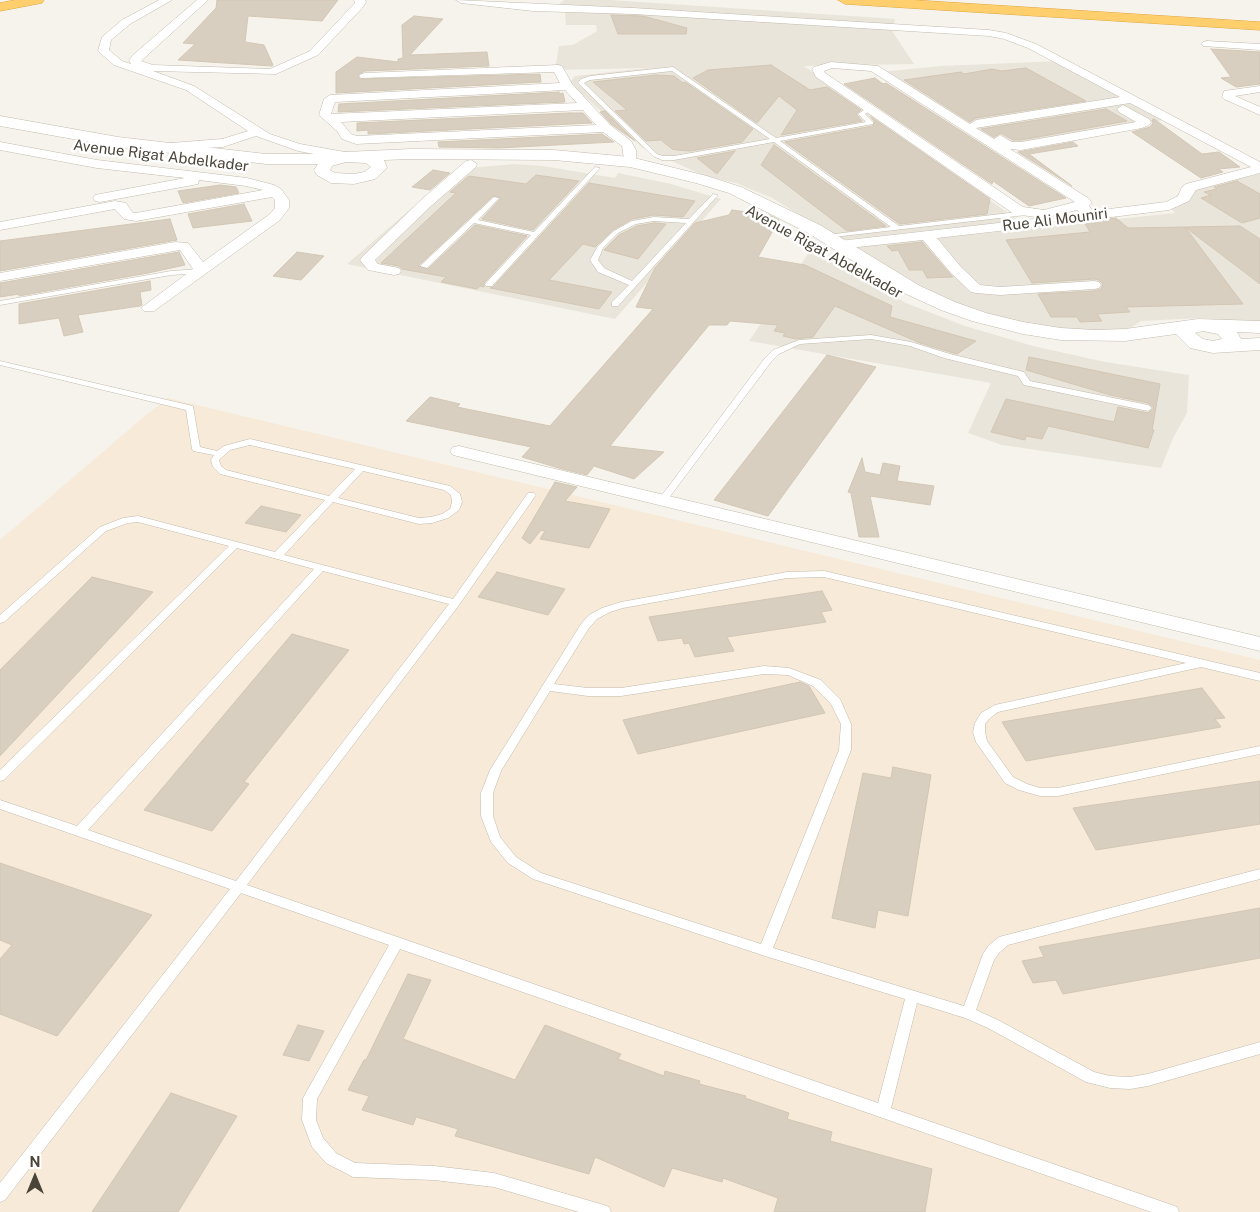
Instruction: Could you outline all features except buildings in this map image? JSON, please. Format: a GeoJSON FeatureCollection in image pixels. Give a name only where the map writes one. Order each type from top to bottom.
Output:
{"type":"FeatureCollection","features":[{"type":"Feature","properties":{"kind":"highway"},"geometry":{"type":"LineString","coordinates":[[0,3],[13,0]]}},
{"type":"Feature","properties":{"kind":"highway"},"geometry":{"type":"LineString","coordinates":[[0,7],[37,0]]}},
{"type":"Feature","properties":{"kind":"highway"},"geometry":{"type":"LineString","coordinates":[[845,0],[1260,26]]}},
{"type":"Feature","properties":{"kind":"highway"},"geometry":{"type":"LineString","coordinates":[[1024,0],[1260,15]]}},
{"type":"Feature","properties":{"kind":"street"},"geometry":{"type":"LineString","coordinates":[[167,0],[126,22],[106,39],[103,51],[118,64],[190,88],[257,132],[277,141],[298,147],[374,160],[378,165],[374,173]]}},
{"type":"Feature","properties":{"kind":"street"},"geometry":{"type":"LineString","coordinates":[[203,0],[138,56],[135,60],[136,63],[152,68],[272,72],[314,53],[359,5],[361,2],[359,0]]}},
{"type":"Feature","properties":{"kind":"street"},"geometry":{"type":"LineString","coordinates":[[461,0],[534,8],[634,11],[989,33],[1006,36],[1032,46],[1132,99],[1258,170]]}},
{"type":"Feature","properties":{"kind":"street"},"geometry":{"type":"LineString","coordinates":[[1207,44],[1260,47]]}},
{"type":"Feature","properties":{"kind":"street"},"geometry":{"type":"LineString","coordinates":[[831,65],[874,68],[1085,203],[1080,205],[1044,214],[1026,213],[1012,208],[820,74],[818,69],[831,65]]}},
{"type":"Feature","properties":{"kind":"street"},"geometry":{"type":"LineString","coordinates":[[365,76],[558,68],[568,86],[606,128],[627,144],[630,150],[630,162]]}},
{"type":"Feature","properties":{"kind":"street"},"geometry":{"type":"LineString","coordinates":[[894,73],[1009,145],[1017,146],[1145,122],[1094,94]]}},
{"type":"Feature","properties":{"kind":"street"},"geometry":{"type":"LineString","coordinates":[[568,86],[330,99],[325,115],[342,129],[346,136],[356,140],[606,128]]}},
{"type":"Feature","properties":{"kind":"street"},"geometry":{"type":"LineString","coordinates":[[1260,89],[1228,93],[1228,97],[1260,111]]}},
{"type":"Feature","properties":{"kind":"street"},"geometry":{"type":"LineString","coordinates":[[976,124],[1132,99]]}},
{"type":"Feature","properties":{"kind":"street"},"geometry":{"type":"LineString","coordinates":[[330,119],[587,106]]}},
{"type":"Feature","properties":{"kind":"street"},"geometry":{"type":"LineString","coordinates":[[0,121],[160,148],[252,158],[353,157],[411,154],[554,155],[630,162],[701,178],[736,190],[783,212],[913,290],[948,306],[1023,328],[1061,334],[1125,335],[1201,325],[1260,327]]}},
{"type":"Feature","properties":{"kind":"street","name":"Avenue Rigat Abdelkader"},"geometry":{"type":"LineString","coordinates":[[0,132],[162,159],[284,171],[323,172],[331,178],[346,180],[362,178],[374,173],[425,166],[471,164],[567,164],[668,180],[715,195],[796,234],[895,293],[930,310],[968,324],[1047,343],[1090,347],[1256,346]]}},
{"type":"Feature","properties":{"kind":"street"},"geometry":{"type":"LineString","coordinates":[[160,148],[213,145],[232,141],[257,132]]}},
{"type":"Feature","properties":{"kind":"street"},"geometry":{"type":"LineString","coordinates":[[323,172],[322,170],[326,163],[353,157],[373,147],[373,140]]}},
{"type":"Feature","properties":{"kind":"street"},"geometry":{"type":"LineString","coordinates":[[0,146],[90,163],[258,184],[276,192],[282,200],[282,208],[279,213],[149,308]]}},
{"type":"Feature","properties":{"kind":"street"},"geometry":{"type":"LineString","coordinates":[[394,271],[373,267],[367,260],[426,203],[471,164]]}},
{"type":"Feature","properties":{"kind":"street","name":"Rue Ali Mouniri"},"geometry":{"type":"LineString","coordinates":[[833,241],[927,235],[1169,206],[1184,198],[1187,190],[1191,187],[1258,170]]}},
{"type":"Feature","properties":{"kind":"street"},"geometry":{"type":"LineString","coordinates":[[0,215],[214,178]]}},
{"type":"Feature","properties":{"kind":"street"},"geometry":{"type":"LineString","coordinates":[[0,226],[115,205],[121,206],[129,216],[136,217],[276,192]]}},
{"type":"Feature","properties":{"kind":"street"},"geometry":{"type":"LineString","coordinates":[[1080,205],[1090,216]]}},
{"type":"Feature","properties":{"kind":"street"},"geometry":{"type":"LineString","coordinates":[[927,235],[956,270],[976,289],[1000,291],[1094,286]]}},
{"type":"Feature","properties":{"kind":"street"},"geometry":{"type":"LineString","coordinates":[[0,277],[175,246],[183,246],[187,249],[201,271]]}},
{"type":"Feature","properties":{"kind":"street"},"geometry":{"type":"LineString","coordinates":[[1201,325],[1219,328],[1230,334],[1231,342],[1218,347]]}},
{"type":"Feature","properties":{"kind":"street"},"geometry":{"type":"LineString","coordinates":[[459,451],[1260,644]]}},
{"type":"Feature","properties":{"kind":"lane"},"geometry":{"type":"LineString","coordinates":[[869,109],[860,114],[871,122],[775,140],[674,158],[662,158],[658,157],[581,83],[583,80],[590,78],[673,69],[775,140],[897,228]]}},
{"type":"Feature","properties":{"kind":"lane"},"geometry":{"type":"LineString","coordinates":[[489,284],[597,168]]}},
{"type":"Feature","properties":{"kind":"lane"},"geometry":{"type":"LineString","coordinates":[[615,304],[715,195]]}},
{"type":"Feature","properties":{"kind":"lane"},"geometry":{"type":"LineString","coordinates":[[424,266],[496,198]]}},
{"type":"Feature","properties":{"kind":"lane"},"geometry":{"type":"LineString","coordinates":[[833,241],[897,228],[1026,213]]}},
{"type":"Feature","properties":{"kind":"lane"},"geometry":{"type":"LineString","coordinates":[[633,284],[601,270],[594,260],[600,247],[616,232],[634,222],[654,219],[691,221]]}},
{"type":"Feature","properties":{"kind":"lane"},"geometry":{"type":"LineString","coordinates":[[473,221],[535,234]]}},
{"type":"Feature","properties":{"kind":"lane"},"geometry":{"type":"LineString","coordinates":[[0,304],[178,272],[201,271]]}},
{"type":"Feature","properties":{"kind":"lane"},"geometry":{"type":"LineString","coordinates":[[662,501],[768,360],[776,352],[799,342],[871,336],[912,344],[947,356],[1020,374],[1028,383],[1148,408]]}},
{"type":"Feature","properties":{"kind":"lane"},"geometry":{"type":"LineString","coordinates":[[0,363],[190,408],[196,449],[219,454]]}},
{"type":"Feature","properties":{"kind":"lane"},"geometry":{"type":"LineString","coordinates":[[250,442],[447,488],[454,494],[457,502],[454,510],[445,516],[419,521],[223,472],[217,467],[215,460],[219,454],[227,448],[250,442]]}},
{"type":"Feature","properties":{"kind":"lane"},"geometry":{"type":"LineString","coordinates":[[278,555],[361,468]]}},
{"type":"Feature","properties":{"kind":"lane"},"geometry":{"type":"LineString","coordinates":[[0,1195],[239,888],[455,603],[531,495]]}},
{"type":"Feature","properties":{"kind":"lane"},"geometry":{"type":"LineString","coordinates":[[0,620],[103,529],[126,520],[150,520],[455,603]]}},
{"type":"Feature","properties":{"kind":"lane"},"geometry":{"type":"LineString","coordinates":[[0,777],[236,544]]}},
{"type":"Feature","properties":{"kind":"lane"},"geometry":{"type":"LineString","coordinates":[[79,832],[321,567]]}},
{"type":"Feature","properties":{"kind":"lane"},"geometry":{"type":"LineString","coordinates":[[1260,677],[842,578],[804,574],[631,603],[606,610],[585,626],[496,770],[487,792],[487,816],[495,839],[512,860],[537,876],[766,951],[968,1014],[993,1024],[1091,1078],[1110,1082],[1130,1083],[1148,1080],[1260,1048]]}},
{"type":"Feature","properties":{"kind":"lane"},"geometry":{"type":"LineString","coordinates":[[1200,663],[995,709],[985,716],[980,723],[979,732],[982,742],[1010,780],[1023,788],[1040,792],[1058,792],[1260,750]]}},
{"type":"Feature","properties":{"kind":"lane"},"geometry":{"type":"LineString","coordinates":[[548,687],[588,692],[620,692],[764,670],[789,672],[817,683],[836,702],[846,724],[845,750],[766,951]]}},
{"type":"Feature","properties":{"kind":"lane"},"geometry":{"type":"LineString","coordinates":[[0,804],[883,1111],[1157,1209],[1172,1212]]}},
{"type":"Feature","properties":{"kind":"lane"},"geometry":{"type":"LineString","coordinates":[[968,1014],[988,958],[1004,940],[1260,874]]}},
{"type":"Feature","properties":{"kind":"lane"},"geometry":{"type":"LineString","coordinates":[[397,943],[310,1098],[309,1120],[317,1142],[331,1158],[353,1170],[434,1173],[494,1180],[604,1212]]}},
{"type":"Feature","properties":{"kind":"lane"},"geometry":{"type":"LineString","coordinates":[[883,1111],[912,997]]}},
{"type":"Feature","properties":{"kind":"shaded area"},"geometry":{"type":"Polygon","coordinates":[[[564,0],[610,0],[895,19],[892,31],[914,64],[804,66],[1019,221],[840,240],[772,198],[736,183],[705,176],[643,148],[569,83],[575,76],[648,68],[555,70],[559,46],[573,45],[597,31],[596,25],[566,25],[565,12],[558,5],[564,0]]]}},
{"type":"Feature","properties":{"kind":"shaded area"},"geometry":{"type":"Polygon","coordinates":[[[1062,61],[1175,118],[1001,148],[881,72],[941,66],[1062,61]]]}},
{"type":"Feature","properties":{"kind":"shaded area"},"geometry":{"type":"Polygon","coordinates":[[[514,164],[543,166],[615,178],[618,173],[671,184],[721,199],[615,319],[347,264],[457,169],[514,164]]]}},
{"type":"Feature","properties":{"kind":"shaded area"},"geometry":{"type":"Polygon","coordinates":[[[1260,174],[1260,323],[1202,318],[1141,321],[1127,330],[1096,331],[1044,328],[1002,320],[926,293],[854,247],[1175,213],[1169,206],[1187,190],[1260,174]]]}},
{"type":"Feature","properties":{"kind":"shaded area"},"geometry":{"type":"Polygon","coordinates":[[[810,251],[906,303],[965,326],[1033,346],[1105,362],[1189,375],[1187,413],[1173,438],[1161,468],[1002,445],[968,433],[991,383],[749,341],[810,251]]]}},
{"type":"Feature","properties":{"kind":"shaded area"},"geometry":{"type":"Polygon","coordinates":[[[168,398],[1260,660],[1260,1212],[0,1212],[0,540],[168,398]]]}}]}
